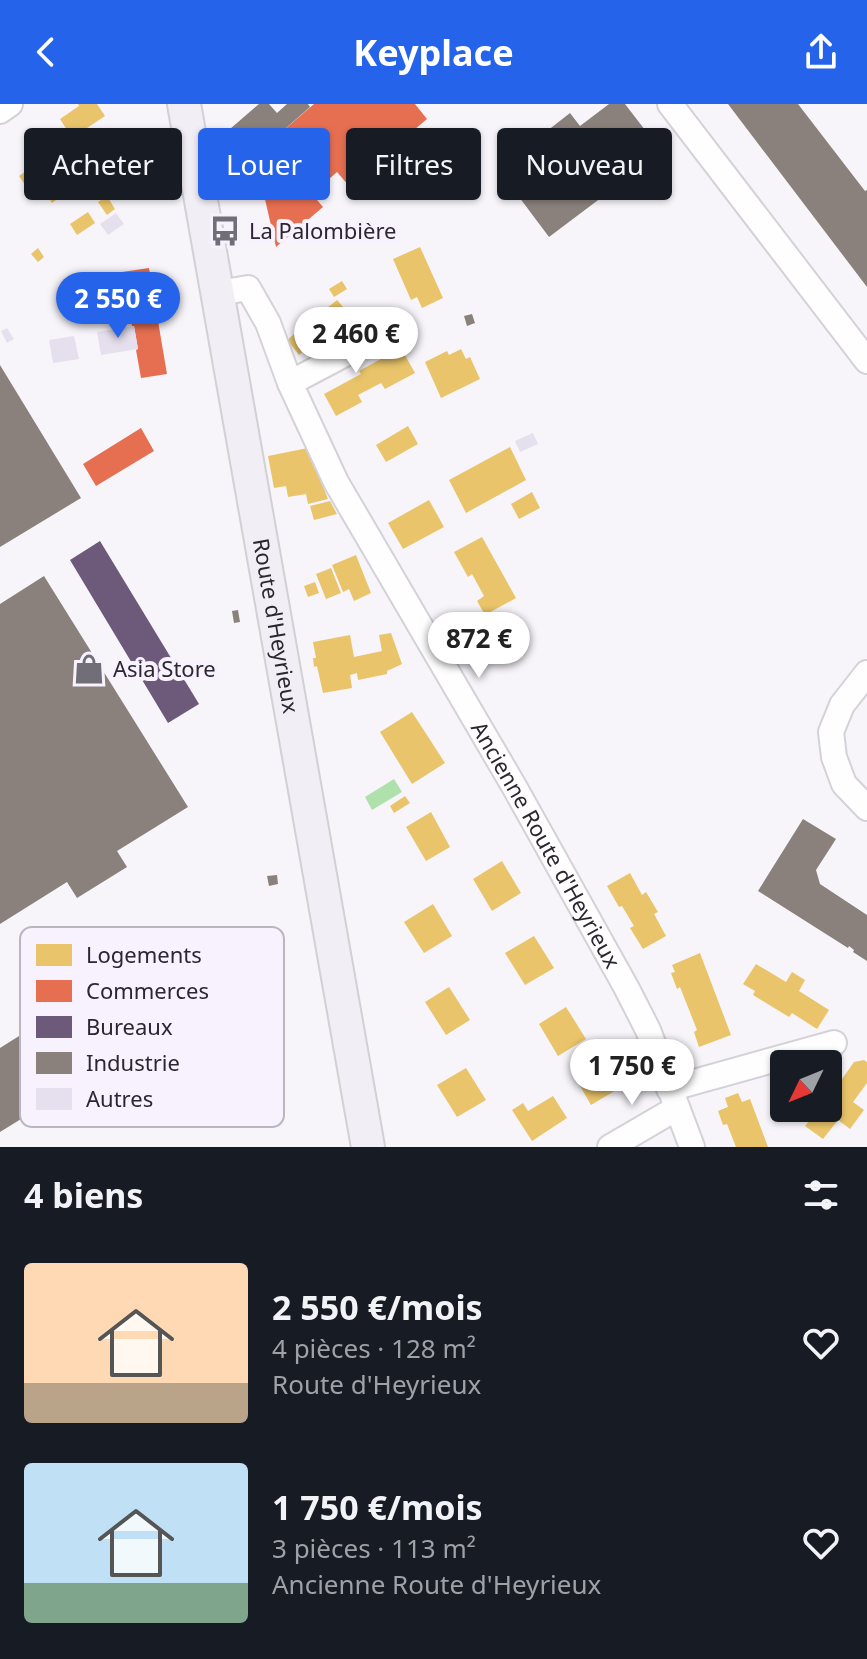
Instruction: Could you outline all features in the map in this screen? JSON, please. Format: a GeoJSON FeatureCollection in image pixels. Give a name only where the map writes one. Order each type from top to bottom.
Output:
{"type":"FeatureCollection","features":[{"type":"Feature","properties":{"kind":"main road","name":"Route d'Heyrieux"},"geometry":{"type":"LineString","coordinates":[[184,104],[368,1147]]}},
{"type":"Feature","properties":{"kind":"street"},"geometry":{"type":"LineString","coordinates":[[0,111],[10,104]]}},
{"type":"Feature","properties":{"kind":"street"},"geometry":{"type":"LineString","coordinates":[[670,104],[867,361]]}},
{"type":"Feature","properties":{"kind":"street","name":"Ancienne Route d'Heyrieux"},"geometry":{"type":"LineString","coordinates":[[219,293],[248,288],[268,323],[290,383],[336,482],[515,788],[626,987],[648,1030],[692,1147]]}},
{"type":"Feature","properties":{"kind":"street"},"geometry":{"type":"LineString","coordinates":[[290,383],[400,325]]}},
{"type":"Feature","properties":{"kind":"street"},"geometry":{"type":"LineString","coordinates":[[867,673],[842,705],[831,732],[834,757],[844,784],[867,808]]}},
{"type":"Feature","properties":{"kind":"street"},"geometry":{"type":"LineString","coordinates":[[610,1147],[673,1099],[834,1043]]}},
{"type":"Feature","properties":{"kind":"shaded area"},"geometry":{"type":"Polygon","coordinates":[[[394,779],[402,792],[372,810],[365,797],[394,779]]]}},
{"type":"Feature","properties":{"kind":"building: Logements"},"geometry":{"type":"Polygon","coordinates":[[[97,104],[105,116],[87,128],[66,128],[60,119],[79,106],[97,104]]]}},
{"type":"Feature","properties":{"kind":"building: Logements"},"geometry":{"type":"Polygon","coordinates":[[[109,200],[115,209],[107,215],[98,202],[109,200]]]}},
{"type":"Feature","properties":{"kind":"building: Logements"},"geometry":{"type":"Polygon","coordinates":[[[88,212],[95,223],[77,235],[70,224],[88,212]]]}},
{"type":"Feature","properties":{"kind":"building: Logements"},"geometry":{"type":"Polygon","coordinates":[[[420,247],[443,298],[422,308],[417,297],[411,300],[393,259],[420,247]]]}},
{"type":"Feature","properties":{"kind":"building: Logements"},"geometry":{"type":"Polygon","coordinates":[[[38,248],[44,257],[38,262],[31,254],[38,248]]]}},
{"type":"Feature","properties":{"kind":"building: Logements"},"geometry":{"type":"Polygon","coordinates":[[[342,281],[347,289],[334,297],[329,289],[342,281]]]}},
{"type":"Feature","properties":{"kind":"building: Logements"},"geometry":{"type":"Polygon","coordinates":[[[337,300],[352,317],[338,329],[341,332],[312,355],[307,348],[299,355],[287,340],[337,300]]]}},
{"type":"Feature","properties":{"kind":"building: Logements"},"geometry":{"type":"Polygon","coordinates":[[[401,348],[415,373],[385,389],[381,383],[358,395],[362,402],[336,416],[324,394],[401,348]]]}},
{"type":"Feature","properties":{"kind":"building: Logements"},"geometry":{"type":"Polygon","coordinates":[[[461,349],[466,359],[470,357],[480,379],[441,398],[425,362],[447,351],[449,355],[461,349]]]}},
{"type":"Feature","properties":{"kind":"building: Logements"},"geometry":{"type":"Polygon","coordinates":[[[408,426],[418,444],[386,462],[376,445],[408,426]]]}},
{"type":"Feature","properties":{"kind":"building: Logements"},"geometry":{"type":"Polygon","coordinates":[[[510,447],[526,480],[466,513],[449,480],[510,447]]]}},
{"type":"Feature","properties":{"kind":"building: Logements"},"geometry":{"type":"Polygon","coordinates":[[[308,448],[328,499],[308,504],[306,494],[288,497],[286,486],[274,488],[268,456],[308,448]]]}},
{"type":"Feature","properties":{"kind":"building: Logements"},"geometry":{"type":"Polygon","coordinates":[[[532,492],[540,508],[519,519],[511,504],[532,492]]]}},
{"type":"Feature","properties":{"kind":"building: Logements"},"geometry":{"type":"Polygon","coordinates":[[[429,500],[444,527],[403,549],[388,523],[429,500]]]}},
{"type":"Feature","properties":{"kind":"building: Logements"},"geometry":{"type":"Polygon","coordinates":[[[330,501],[337,514],[314,520],[310,506],[330,501]]]}},
{"type":"Feature","properties":{"kind":"building: Logements"},"geometry":{"type":"Polygon","coordinates":[[[482,537],[516,598],[485,615],[477,601],[484,596],[472,574],[468,577],[454,552],[482,537]]]}},
{"type":"Feature","properties":{"kind":"building: Logements"},"geometry":{"type":"Polygon","coordinates":[[[356,555],[371,593],[354,601],[349,589],[343,592],[332,565],[356,555]]]}},
{"type":"Feature","properties":{"kind":"building: Logements"},"geometry":{"type":"Polygon","coordinates":[[[331,568],[341,593],[326,599],[316,574],[331,568]]]}},
{"type":"Feature","properties":{"kind":"building: Logements"},"geometry":{"type":"Polygon","coordinates":[[[315,582],[319,593],[308,597],[304,586],[315,582]]]}},
{"type":"Feature","properties":{"kind":"building: Logements"},"geometry":{"type":"Polygon","coordinates":[[[391,633],[402,664],[387,671],[387,674],[358,680],[357,673],[350,675],[352,688],[323,693],[317,666],[314,667],[313,642],[350,635],[354,657],[382,651],[379,635],[391,633]]]}},
{"type":"Feature","properties":{"kind":"building: Logements"},"geometry":{"type":"Polygon","coordinates":[[[412,712],[445,763],[412,784],[380,732],[412,712]]]}},
{"type":"Feature","properties":{"kind":"building: Logements"},"geometry":{"type":"Polygon","coordinates":[[[405,796],[410,803],[394,813],[390,806],[405,796]]]}},
{"type":"Feature","properties":{"kind":"building: Logements"},"geometry":{"type":"Polygon","coordinates":[[[431,812],[450,847],[426,861],[406,827],[431,812]]]}},
{"type":"Feature","properties":{"kind":"building: Logements"},"geometry":{"type":"Polygon","coordinates":[[[502,861],[521,893],[492,911],[473,879],[502,861]]]}},
{"type":"Feature","properties":{"kind":"building: Logements"},"geometry":{"type":"Polygon","coordinates":[[[630,873],[642,895],[646,892],[658,912],[654,914],[666,936],[643,949],[630,928],[634,926],[607,886],[630,873]]]}},
{"type":"Feature","properties":{"kind":"building: Logements"},"geometry":{"type":"Polygon","coordinates":[[[433,904],[452,936],[424,953],[404,922],[433,904]]]}},
{"type":"Feature","properties":{"kind":"building: Logements"},"geometry":{"type":"Polygon","coordinates":[[[534,936],[554,968],[525,985],[505,953],[534,936]]]}},
{"type":"Feature","properties":{"kind":"building: Logements"},"geometry":{"type":"Polygon","coordinates":[[[700,953],[731,1035],[699,1047],[694,1032],[697,1030],[671,973],[675,972],[672,965],[700,953]]]}},
{"type":"Feature","properties":{"kind":"building: Logements"},"geometry":{"type":"Polygon","coordinates":[[[756,964],[786,982],[792,972],[805,980],[799,991],[829,1010],[817,1029],[792,1013],[789,1017],[753,995],[755,991],[743,984],[756,964]]]}},
{"type":"Feature","properties":{"kind":"building: Logements"},"geometry":{"type":"Polygon","coordinates":[[[449,987],[470,1020],[446,1035],[425,1002],[449,987]]]}},
{"type":"Feature","properties":{"kind":"building: Logements"},"geometry":{"type":"Polygon","coordinates":[[[566,1007],[586,1039],[558,1056],[539,1024],[566,1007]]]}},
{"type":"Feature","properties":{"kind":"building: Logements"},"geometry":{"type":"Polygon","coordinates":[[[613,1056],[628,1083],[591,1105],[576,1079],[613,1056]]]}},
{"type":"Feature","properties":{"kind":"building: Logements"},"geometry":{"type":"Polygon","coordinates":[[[854,1062],[867,1062],[867,1083],[853,1102],[864,1110],[850,1129],[841,1122],[842,1079],[854,1062]]]}},
{"type":"Feature","properties":{"kind":"building: Logements"},"geometry":{"type":"Polygon","coordinates":[[[466,1068],[486,1100],[457,1117],[437,1085],[466,1068]]]}},
{"type":"Feature","properties":{"kind":"building: Logements"},"geometry":{"type":"Polygon","coordinates":[[[738,1093],[742,1102],[750,1099],[768,1147],[736,1147],[727,1124],[723,1125],[718,1111],[728,1107],[725,1098],[738,1093]]]}},
{"type":"Feature","properties":{"kind":"building: Logements"},"geometry":{"type":"Polygon","coordinates":[[[553,1096],[567,1118],[532,1141],[512,1110],[523,1103],[528,1111],[553,1096]]]}},
{"type":"Feature","properties":{"kind":"building: Logements"},"geometry":{"type":"Polygon","coordinates":[[[808,1122],[836,1122],[823,1139],[805,1126],[808,1122]]]}},
{"type":"Feature","properties":{"kind":"building: Commerces"},"geometry":{"type":"Polygon","coordinates":[[[314,104],[415,104],[427,119],[416,128],[346,128],[346,182],[337,172],[330,178],[330,128],[286,128],[314,104]]]}},
{"type":"Feature","properties":{"kind":"building: Commerces"},"geometry":{"type":"Polygon","coordinates":[[[265,200],[317,200],[323,207],[276,247],[265,200]]]}},
{"type":"Feature","properties":{"kind":"building: Commerces"},"geometry":{"type":"Polygon","coordinates":[[[149,268],[167,374],[141,378],[122,272],[149,268]]]}},
{"type":"Feature","properties":{"kind":"building: Commerces"},"geometry":{"type":"Polygon","coordinates":[[[141,428],[154,451],[96,486],[83,464],[141,428]]]}},
{"type":"Feature","properties":{"kind":"building: Bureaux"},"geometry":{"type":"Polygon","coordinates":[[[100,541],[199,704],[168,723],[70,560],[100,541]]]}},
{"type":"Feature","properties":{"kind":"building: Industrie"},"geometry":{"type":"Polygon","coordinates":[[[259,104],[269,104],[277,113],[287,104],[308,104],[310,107],[286,128],[231,128],[259,104]]]}},
{"type":"Feature","properties":{"kind":"building: Industrie"},"geometry":{"type":"Polygon","coordinates":[[[609,104],[625,104],[644,128],[551,128],[570,113],[580,126],[609,104]]]}},
{"type":"Feature","properties":{"kind":"building: Industrie"},"geometry":{"type":"Polygon","coordinates":[[[728,104],[798,104],[867,190],[867,287],[728,104]]]}},
{"type":"Feature","properties":{"kind":"building: Industrie"},"geometry":{"type":"Polygon","coordinates":[[[521,200],[598,200],[549,237],[521,200]]]}},
{"type":"Feature","properties":{"kind":"building: Industrie"},"geometry":{"type":"Polygon","coordinates":[[[472,314],[475,323],[467,326],[464,316],[472,314]]]}},
{"type":"Feature","properties":{"kind":"building: Industrie"},"geometry":{"type":"Polygon","coordinates":[[[0,365],[81,498],[0,547],[0,365]]]}},
{"type":"Feature","properties":{"kind":"building: Industrie"},"geometry":{"type":"Polygon","coordinates":[[[44,576],[188,807],[117,851],[127,867],[77,898],[67,882],[0,924],[0,604],[44,576]]]}},
{"type":"Feature","properties":{"kind":"building: Industrie"},"geometry":{"type":"Polygon","coordinates":[[[238,610],[240,622],[234,623],[232,611],[238,610]]]}},
{"type":"Feature","properties":{"kind":"building: Industrie"},"geometry":{"type":"Polygon","coordinates":[[[803,819],[836,839],[816,870],[820,884],[867,915],[867,961],[849,946],[758,891],[803,819]]]}},
{"type":"Feature","properties":{"kind":"building: Industrie"},"geometry":{"type":"Polygon","coordinates":[[[277,875],[278,884],[269,886],[267,876],[277,875]]]}},
{"type":"Feature","properties":{"kind":"building: Industrie"},"geometry":{"type":"Polygon","coordinates":[[[20,1035],[20,1120],[0,1132],[0,1048],[20,1035]]]}},
{"type":"Feature","properties":{"kind":"building: Autres"},"geometry":{"type":"Polygon","coordinates":[[[116,213],[124,224],[108,235],[100,224],[116,213]]]}},
{"type":"Feature","properties":{"kind":"building: Autres"},"geometry":{"type":"Polygon","coordinates":[[[134,326],[138,349],[101,355],[97,332],[134,326]]]}},
{"type":"Feature","properties":{"kind":"building: Autres"},"geometry":{"type":"Polygon","coordinates":[[[7,328],[14,339],[7,343],[1,331],[7,328]]]}},
{"type":"Feature","properties":{"kind":"building: Autres"},"geometry":{"type":"Polygon","coordinates":[[[74,336],[79,359],[53,363],[49,340],[74,336]]]}},
{"type":"Feature","properties":{"kind":"building: Autres"},"geometry":{"type":"Polygon","coordinates":[[[533,433],[538,444],[520,452],[515,441],[533,433]]]}},
{"type":"Feature","properties":{"kind":"place","name":"La Palombière"},"geometry":{"type":"Point","coordinates":[225,231]}},
{"type":"Feature","properties":{"kind":"place","name":"Asia Store"},"geometry":{"type":"Point","coordinates":[89,669]}}]}
